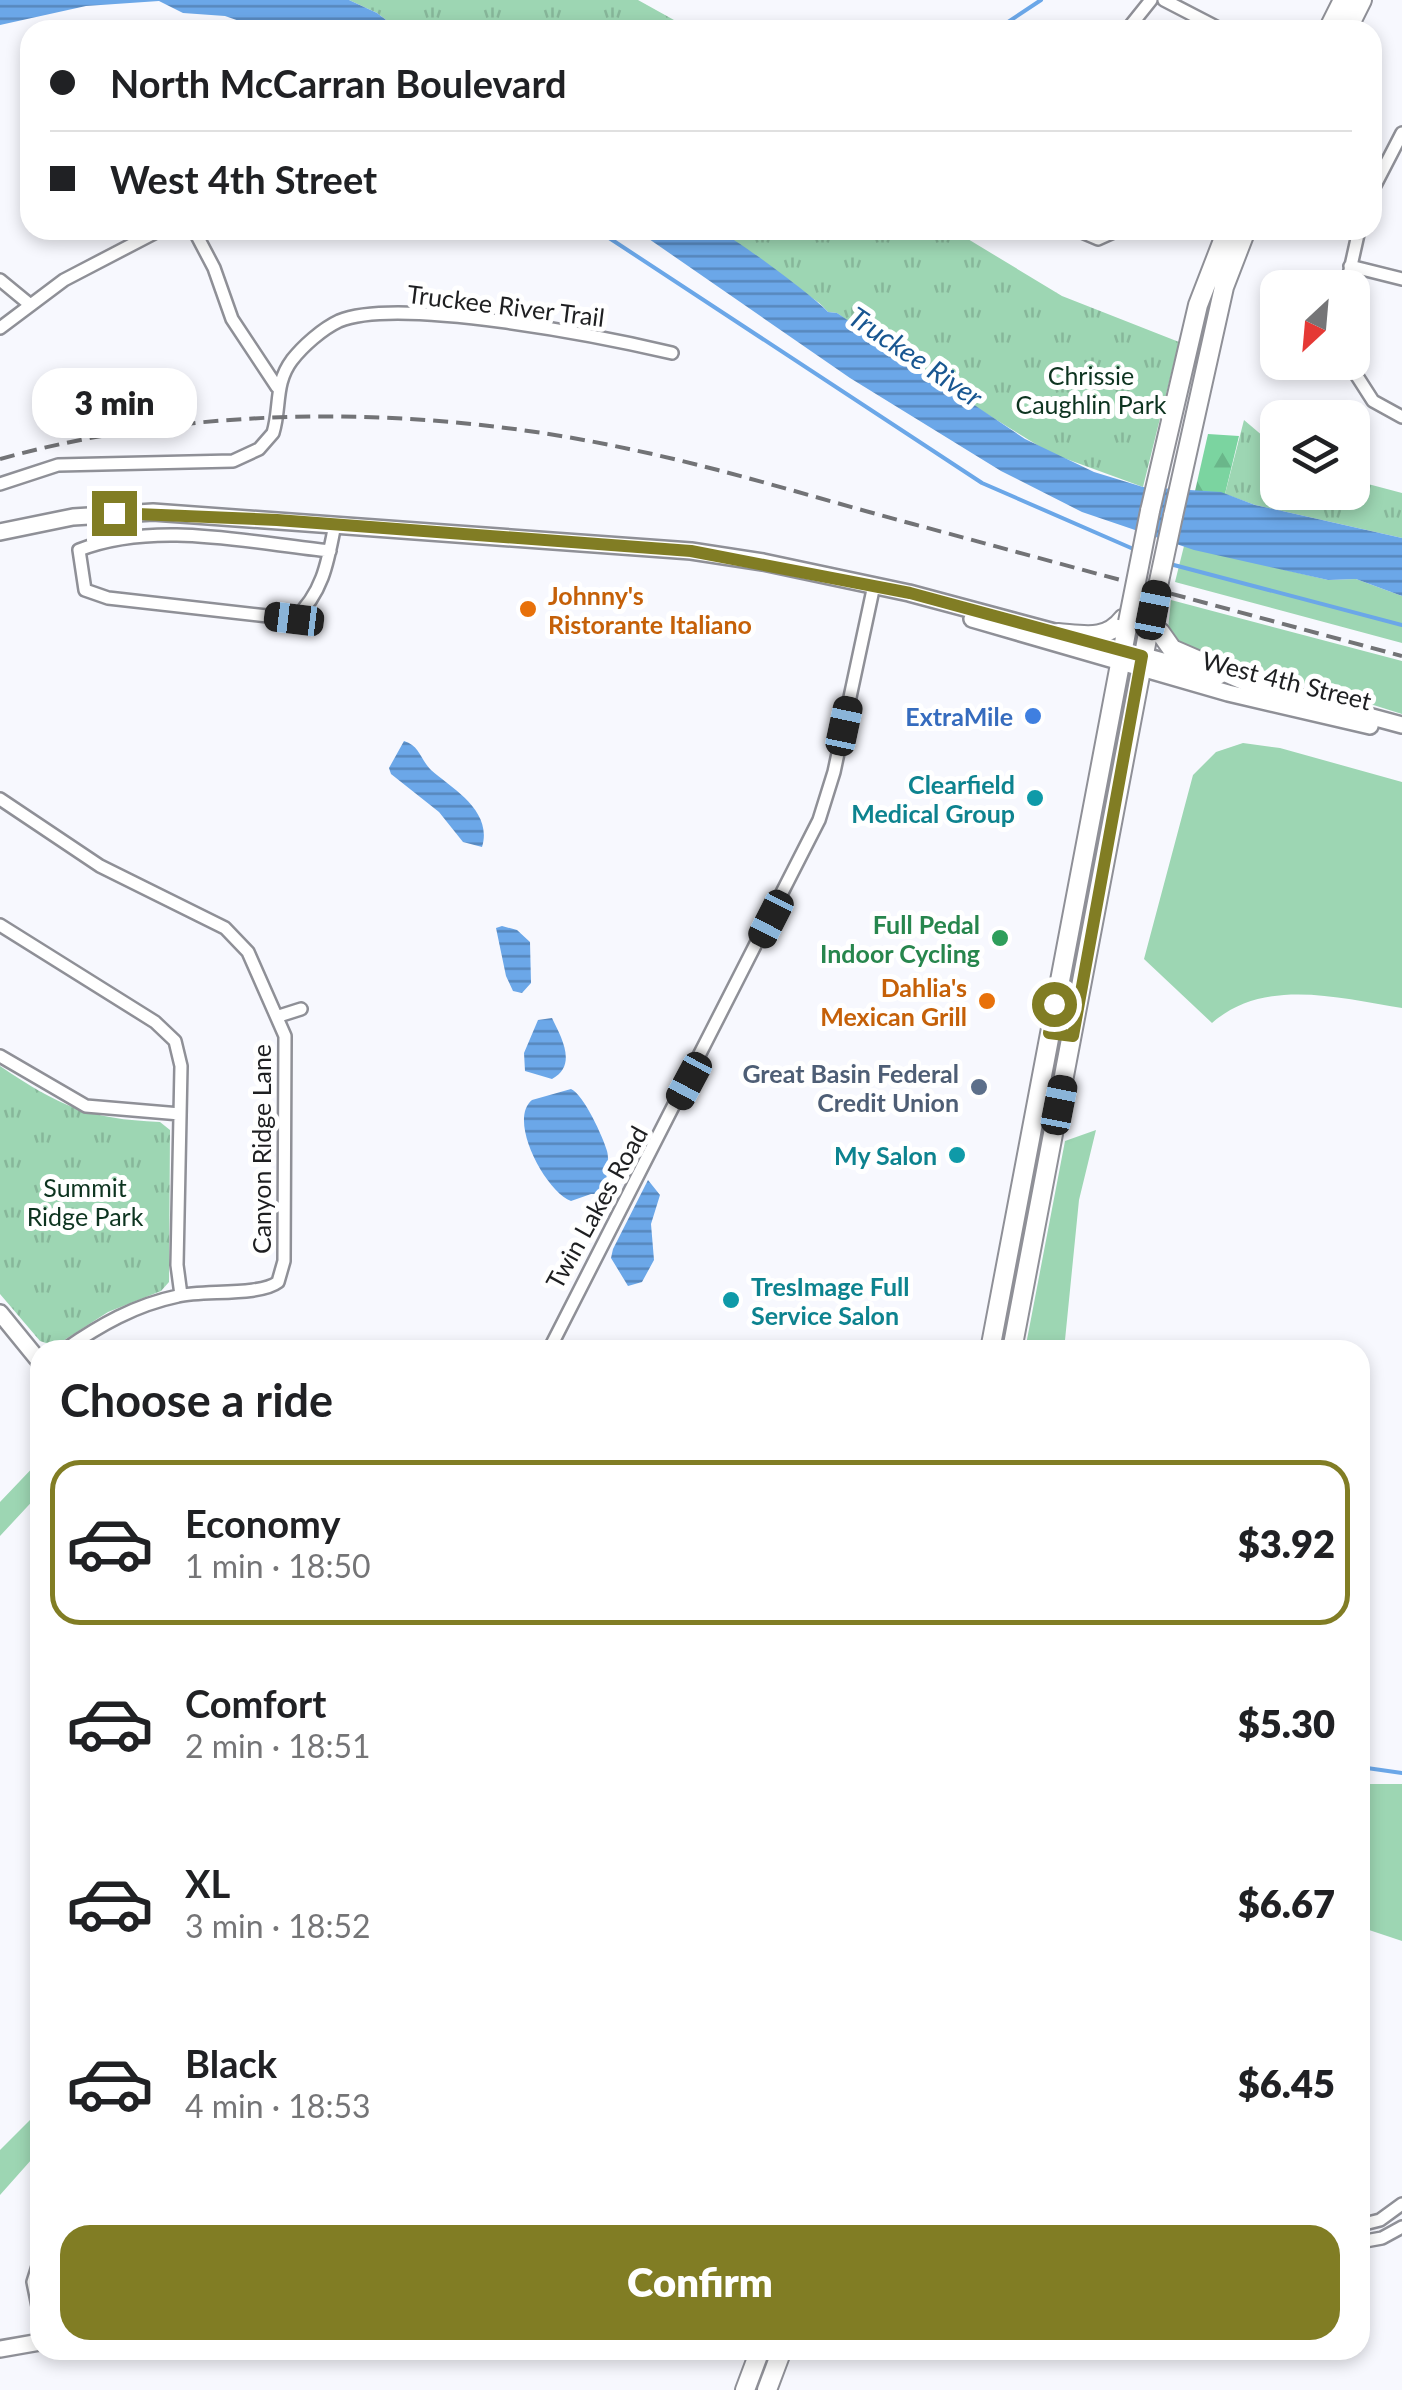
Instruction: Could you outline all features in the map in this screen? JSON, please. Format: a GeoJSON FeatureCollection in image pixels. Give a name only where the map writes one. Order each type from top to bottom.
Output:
{"type":"FeatureCollection","features":[{"type":"Feature","properties":{"kind":"main road"},"geometry":{"type":"LineString","coordinates":[[992,1340],[1125,620],[1198,305],[1223,240]]}},
{"type":"Feature","properties":{"kind":"main road"},"geometry":{"type":"LineString","coordinates":[[1014,1340],[1141,662],[1154,630],[1160,572],[1224,287],[1242,240]]}},
{"type":"Feature","properties":{"kind":"main road","name":"West 4th Street"},"geometry":{"type":"LineString","coordinates":[[0,532],[72,516],[153,512],[691,551],[874,585],[1058,633],[1120,656]]}},
{"type":"Feature","properties":{"kind":"main road","name":"West 4th Street"},"geometry":{"type":"LineString","coordinates":[[874,585],[1141,662],[1266,703],[1402,733]]}},
{"type":"Feature","properties":{"kind":"main road"},"geometry":{"type":"LineString","coordinates":[[1058,633],[1096,636],[1125,620]]}},
{"type":"Feature","properties":{"kind":"main road"},"geometry":{"type":"LineString","coordinates":[[1154,630],[1172,649],[1255,686]]}},
{"type":"Feature","properties":{"kind":"main road","name":"West 4th Street"},"geometry":{"type":"LineString","coordinates":[[1141,662],[1255,686],[1402,725]]}},
{"type":"Feature","properties":{"kind":"main road"},"geometry":{"type":"LineString","coordinates":[[1049,1033],[1073,1036]]}},
{"type":"Feature","properties":{"kind":"main road"},"geometry":{"type":"LineString","coordinates":[[0,1312],[30,1350]]}},
{"type":"Feature","properties":{"kind":"main road"},"geometry":{"type":"LineString","coordinates":[[0,2349],[30,2344]]}},
{"type":"Feature","properties":{"kind":"main road"},"geometry":{"type":"LineString","coordinates":[[745,2390],[756,2360]]}},
{"type":"Feature","properties":{"kind":"main road"},"geometry":{"type":"LineString","coordinates":[[768,2390],[778,2360]]}},
{"type":"Feature","properties":{"kind":"street"},"geometry":{"type":"LineString","coordinates":[[1135,20],[1151,0]]}},
{"type":"Feature","properties":{"kind":"street"},"geometry":{"type":"LineString","coordinates":[[1164,0],[1203,20]]}},
{"type":"Feature","properties":{"kind":"street"},"geometry":{"type":"LineString","coordinates":[[1382,172],[1402,133]]}},
{"type":"Feature","properties":{"kind":"street"},"geometry":{"type":"LineString","coordinates":[[0,328],[28,303],[139,240]]}},
{"type":"Feature","properties":{"kind":"street"},"geometry":{"type":"LineString","coordinates":[[199,240],[232,319],[278,387]]}},
{"type":"Feature","properties":{"kind":"street"},"geometry":{"type":"LineString","coordinates":[[1349,270],[1356,240]]}},
{"type":"Feature","properties":{"kind":"street"},"geometry":{"type":"LineString","coordinates":[[1350,266],[1402,279]]}},
{"type":"Feature","properties":{"kind":"street"},"geometry":{"type":"LineString","coordinates":[[0,280],[28,303]]}},
{"type":"Feature","properties":{"kind":"street","name":"Truckee River Trail"},"geometry":{"type":"LineString","coordinates":[[0,484],[58,465],[244,458],[272,433],[278,387],[308,343],[338,322],[373,314],[496,322],[672,353]]}},
{"type":"Feature","properties":{"kind":"street"},"geometry":{"type":"LineString","coordinates":[[1353,380],[1357,393],[1402,417]]}},
{"type":"Feature","properties":{"kind":"street"},"geometry":{"type":"LineString","coordinates":[[330,551],[178,536],[110,538],[80,550],[85,590],[108,598],[294,619],[326,576],[335,524]]}},
{"type":"Feature","properties":{"kind":"street","name":"Twin Lakes Road"},"geometry":{"type":"LineString","coordinates":[[553,1340],[652,1154],[819,820],[837,762],[874,585]]}},
{"type":"Feature","properties":{"kind":"street","name":"Canyon Ridge Lane"},"geometry":{"type":"LineString","coordinates":[[0,799],[100,866],[225,928],[248,952],[279,1016],[288,1080],[284,1261],[278,1282],[265,1289],[181,1295]]}},
{"type":"Feature","properties":{"kind":"street"},"geometry":{"type":"LineString","coordinates":[[0,925],[167,1031],[180,1053],[176,1265],[181,1295],[131,1310],[81,1340]]}},
{"type":"Feature","properties":{"kind":"street","name":"Canyon Ridge Lane"},"geometry":{"type":"LineString","coordinates":[[279,1016],[301,1009]]}},
{"type":"Feature","properties":{"kind":"street"},"geometry":{"type":"LineString","coordinates":[[0,1056],[86,1106],[180,1114]]}},
{"type":"Feature","properties":{"kind":"street"},"geometry":{"type":"LineString","coordinates":[[1370,2222],[1402,2204]]}},
{"type":"Feature","properties":{"kind":"street"},"geometry":{"type":"LineString","coordinates":[[1370,2240],[1402,2227]]}},
{"type":"Feature","properties":{"kind":"green space"},"geometry":{"type":"Polygon","coordinates":[[[349,0],[638,0],[674,20],[386,20],[349,0]]]}},
{"type":"Feature","properties":{"kind":"green space","name":"Chrissie Caughlin Park"},"geometry":{"type":"Polygon","coordinates":[[[732,240],[970,240],[1062,296],[1179,342],[1143,487],[1050,453],[919,372],[837,313],[828,312],[732,240]]]}},
{"type":"Feature","properties":{"kind":"green space"},"geometry":{"type":"Polygon","coordinates":[[[1244,420],[1260,434],[1260,506],[1225,494],[1244,420]]]}},
{"type":"Feature","properties":{"kind":"green space"},"geometry":{"type":"Polygon","coordinates":[[[1208,434],[1239,436],[1225,494],[1195,491],[1208,434]]]}},
{"type":"Feature","properties":{"kind":"green space"},"geometry":{"type":"Polygon","coordinates":[[[1370,485],[1402,493],[1402,538],[1277,510],[1370,510],[1370,485]]]}},
{"type":"Feature","properties":{"kind":"green space"},"geometry":{"type":"Polygon","coordinates":[[[1184,546],[1328,580],[1356,579],[1402,596],[1402,643],[1175,582],[1184,546]]]}},
{"type":"Feature","properties":{"kind":"green space"},"geometry":{"type":"Polygon","coordinates":[[[1171,600],[1402,661],[1402,714],[1183,645],[1168,629],[1171,600]]]}},
{"type":"Feature","properties":{"kind":"green space"},"geometry":{"type":"Polygon","coordinates":[[[1243,743],[1280,748],[1402,782],[1402,1008],[1328,996],[1279,995],[1233,1009],[1212,1023],[1144,959],[1193,775],[1216,752],[1243,743]]]}},
{"type":"Feature","properties":{"kind":"green space","name":"Summit Ridge Park"},"geometry":{"type":"Polygon","coordinates":[[[0,1066],[75,1108],[113,1118],[160,1122],[170,1130],[169,1282],[161,1291],[108,1312],[64,1340],[39,1340],[0,1294],[0,1066]]]}},
{"type":"Feature","properties":{"kind":"green space"},"geometry":{"type":"Polygon","coordinates":[[[1096,1130],[1079,1200],[1065,1340],[1027,1340],[1065,1141],[1096,1130]]]}},
{"type":"Feature","properties":{"kind":"green space"},"geometry":{"type":"Polygon","coordinates":[[[30,1470],[30,1504],[0,1536],[0,1502],[30,1470]]]}},
{"type":"Feature","properties":{"kind":"green space"},"geometry":{"type":"Polygon","coordinates":[[[1370,1784],[1402,1784],[1402,1941],[1370,1930],[1370,1784]]]}},
{"type":"Feature","properties":{"kind":"green space"},"geometry":{"type":"Polygon","coordinates":[[[30,2120],[30,2161],[0,2195],[0,2150],[30,2120]]]}},
{"type":"Feature","properties":{"kind":"water"},"geometry":{"type":"Polygon","coordinates":[[[0,0],[349,0],[386,20],[236,20],[183,13],[159,1],[86,6],[0,25],[0,0]]]}},
{"type":"Feature","properties":{"kind":"water"},"geometry":{"type":"Polygon","coordinates":[[[650,240],[733,240],[828,312],[837,313],[1025,439],[1094,472],[1143,487],[1221,492],[1260,506],[1260,510],[1277,510],[1402,538],[1402,596],[1356,579],[1328,580],[1194,550],[1082,512],[1001,471],[850,378],[650,240]]]}},
{"type":"Feature","properties":{"kind":"water"},"geometry":{"type":"Polygon","coordinates":[[[404,741],[469,802],[482,822],[482,847],[463,842],[439,812],[391,774],[389,768],[404,741]]]}},
{"type":"Feature","properties":{"kind":"water"},"geometry":{"type":"Polygon","coordinates":[[[496,928],[517,930],[530,942],[531,983],[522,993],[513,991],[506,976],[496,928]]]}},
{"type":"Feature","properties":{"kind":"water"},"geometry":{"type":"Polygon","coordinates":[[[552,1018],[566,1059],[560,1073],[552,1079],[525,1071],[524,1053],[538,1020],[552,1018]]]}},
{"type":"Feature","properties":{"kind":"water"},"geometry":{"type":"Polygon","coordinates":[[[571,1089],[587,1108],[605,1145],[611,1190],[609,1194],[591,1194],[571,1201],[561,1195],[541,1170],[524,1123],[525,1110],[532,1100],[571,1089]]]}},
{"type":"Feature","properties":{"kind":"water"},"geometry":{"type":"Polygon","coordinates":[[[648,1180],[660,1195],[651,1224],[654,1260],[642,1282],[628,1286],[611,1258],[648,1180]]]}},
{"type":"Feature","properties":{"kind":"waterway"},"geometry":{"type":"LineString","coordinates":[[1011,20],[1041,0]]}},
{"type":"Feature","properties":{"kind":"waterway"},"geometry":{"type":"LineString","coordinates":[[612,240],[982,483],[1138,551]]}},
{"type":"Feature","properties":{"kind":"waterway"},"geometry":{"type":"LineString","coordinates":[[1170,564],[1402,625]]}},
{"type":"Feature","properties":{"kind":"waterway"},"geometry":{"type":"LineString","coordinates":[[1370,1768],[1402,1773]]}},
{"type":"Feature","properties":{"kind":"railway"},"geometry":{"type":"LineString","coordinates":[[0,459],[155,428],[314,416],[394,418],[552,434],[701,466],[1402,656]]}},
{"type":"Feature","properties":{"kind":"place","name":"Johnny's Ristorante Italiano"},"geometry":{"type":"Point","coordinates":[528,609]}},
{"type":"Feature","properties":{"kind":"place","name":"ExtraMile"},"geometry":{"type":"Point","coordinates":[1033,716]}},
{"type":"Feature","properties":{"kind":"place","name":"Clearfield Medical Group"},"geometry":{"type":"Point","coordinates":[1035,798]}},
{"type":"Feature","properties":{"kind":"place","name":"Full Pedal Indoor Cycling"},"geometry":{"type":"Point","coordinates":[1000,938]}},
{"type":"Feature","properties":{"kind":"place","name":"Dahlia's Mexican Grill"},"geometry":{"type":"Point","coordinates":[987,1001]}},
{"type":"Feature","properties":{"kind":"place","name":"Great Basin Federal Credit Union"},"geometry":{"type":"Point","coordinates":[979,1087]}},
{"type":"Feature","properties":{"kind":"place","name":"My Salon"},"geometry":{"type":"Point","coordinates":[957,1155]}},
{"type":"Feature","properties":{"kind":"place","name":"TresImage Full Service Salon"},"geometry":{"type":"Point","coordinates":[731,1300]}},
{"type":"Feature","properties":{"kind":"route"},"geometry":{"type":"LineString","coordinates":[[114,513],[277,520],[691,551],[791,567],[910,593],[1142,656],[1073,1036],[1049,1033],[1054,1004]]}},
{"type":"Feature","properties":{"kind":"water label","name":"Truckee River"},"geometry":{"type":"Point","coordinates":[916,356]}}]}
